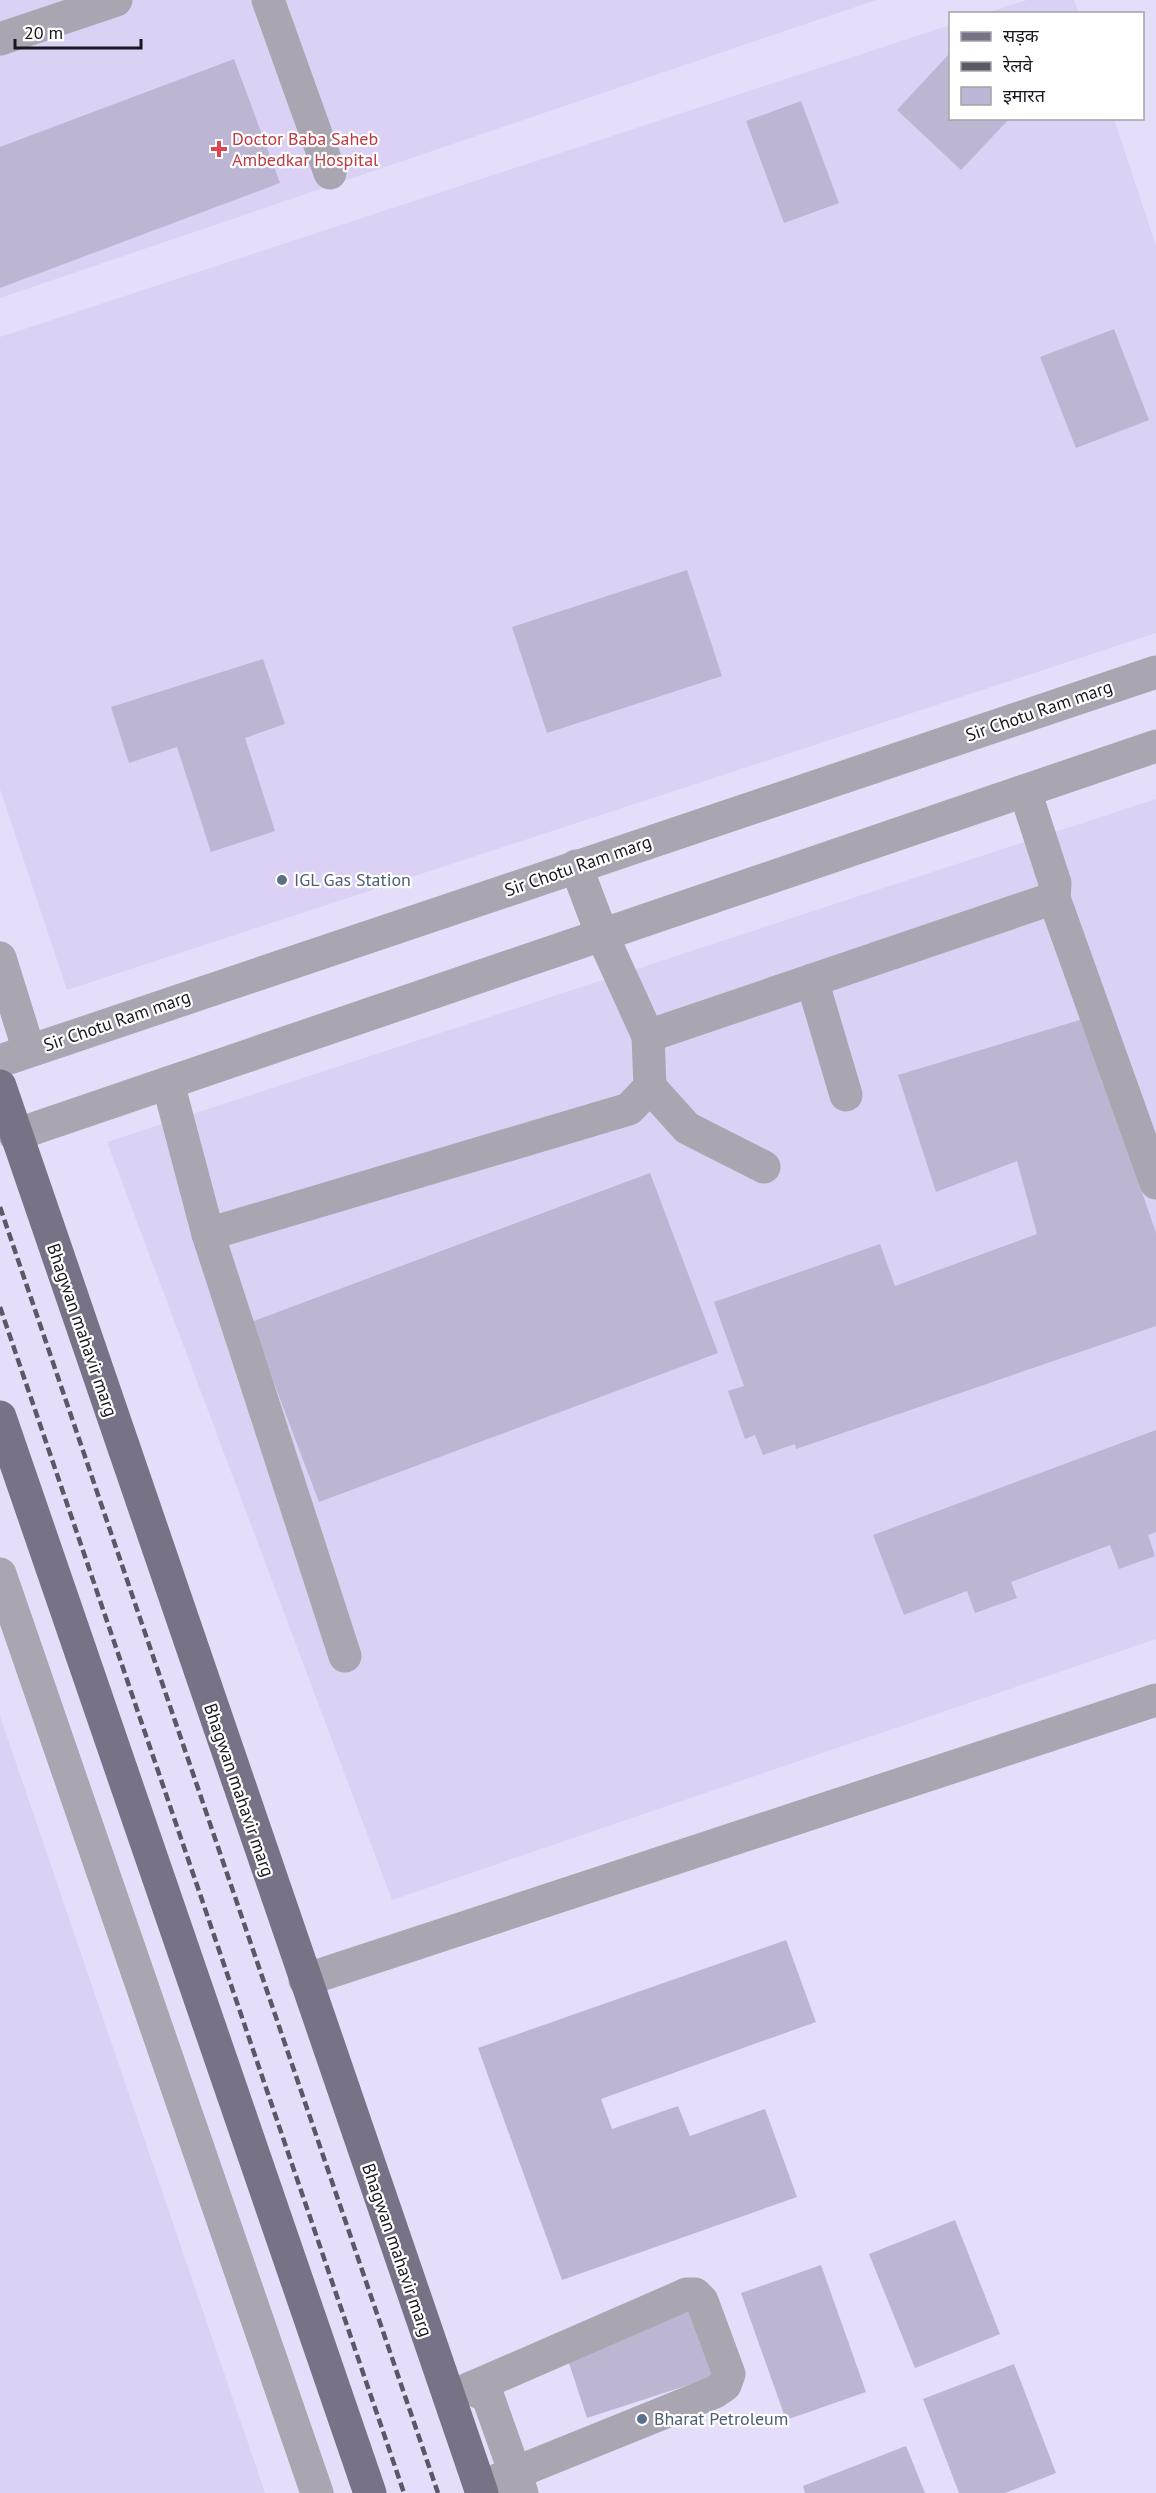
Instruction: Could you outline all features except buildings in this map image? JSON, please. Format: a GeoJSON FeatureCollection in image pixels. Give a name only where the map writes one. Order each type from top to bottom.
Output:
{"type":"FeatureCollection","features":[{"type":"Feature","properties":{"kind":"main road","name":"Bhagwan mahavir marg"},"geometry":{"type":"LineString","coordinates":[[0,1086],[304,1980],[460,2393],[481,2490]]}},
{"type":"Feature","properties":{"kind":"main road"},"geometry":{"type":"LineString","coordinates":[[0,1417],[370,2493]]}},
{"type":"Feature","properties":{"kind":"street"},"geometry":{"type":"LineString","coordinates":[[0,39],[116,0]]}},
{"type":"Feature","properties":{"kind":"street"},"geometry":{"type":"LineString","coordinates":[[268,0],[330,173]]}},
{"type":"Feature","properties":{"kind":"street","name":"Sir Chotu Ram marg"},"geometry":{"type":"LineString","coordinates":[[15,1056],[1156,672]]}},
{"type":"Feature","properties":{"kind":"street"},"geometry":{"type":"LineString","coordinates":[[15,1135],[1156,746]]}},
{"type":"Feature","properties":{"kind":"street"},"geometry":{"type":"LineString","coordinates":[[1025,791],[1055,883],[1054,898],[1156,1183]]}},
{"type":"Feature","properties":{"kind":"street"},"geometry":{"type":"LineString","coordinates":[[576,866],[602,935],[648,1036],[650,1087],[687,1128],[764,1167]]}},
{"type":"Feature","properties":{"kind":"street"},"geometry":{"type":"LineString","coordinates":[[648,1036],[1054,898]]}},
{"type":"Feature","properties":{"kind":"street"},"geometry":{"type":"LineString","coordinates":[[0,958],[15,1056]]}},
{"type":"Feature","properties":{"kind":"street"},"geometry":{"type":"LineString","coordinates":[[812,980],[846,1095]]}},
{"type":"Feature","properties":{"kind":"street"},"geometry":{"type":"LineString","coordinates":[[168,1083],[208,1234],[345,1656]]}},
{"type":"Feature","properties":{"kind":"street"},"geometry":{"type":"LineString","coordinates":[[208,1234],[630,1108],[650,1087]]}},
{"type":"Feature","properties":{"kind":"street"},"geometry":{"type":"LineString","coordinates":[[0,1574],[317,2493]]}},
{"type":"Feature","properties":{"kind":"street"},"geometry":{"type":"LineString","coordinates":[[304,1980],[1156,1700]]}},
{"type":"Feature","properties":{"kind":"street"},"geometry":{"type":"LineString","coordinates":[[460,2393],[687,2294],[694,2294],[702,2301],[729,2374],[725,2385],[715,2392],[518,2483],[481,2490]]}},
{"type":"Feature","properties":{"kind":"street"},"geometry":{"type":"LineString","coordinates":[[460,2393],[488,2397],[518,2483]]}},
{"type":"Feature","properties":{"kind":"shaded area","name":"Doctor Baba Saheb Ambedkar Hospital"},"geometry":{"type":"Polygon","coordinates":[[[0,0],[876,0],[0,298],[0,0]]]}},
{"type":"Feature","properties":{"kind":"shaded area"},"geometry":{"type":"Polygon","coordinates":[[[1027,0],[1074,0],[1079,12],[989,12],[1027,0]]]}},
{"type":"Feature","properties":{"kind":"shaded area"},"geometry":{"type":"Polygon","coordinates":[[[949,25],[949,120],[1114,120],[1156,246],[1156,633],[67,990],[0,789],[0,337],[949,25]]]}},
{"type":"Feature","properties":{"kind":"shaded area"},"geometry":{"type":"Polygon","coordinates":[[[1156,799],[1156,1639],[392,1900],[107,1142],[1156,799]]]}},
{"type":"Feature","properties":{"kind":"shaded area"},"geometry":{"type":"Polygon","coordinates":[[[0,1716],[265,2493],[0,2493],[0,1716]]]}},
{"type":"Feature","properties":{"kind":"railway"},"geometry":{"type":"LineString","coordinates":[[0,1207],[438,2493]]}},
{"type":"Feature","properties":{"kind":"railway"},"geometry":{"type":"LineString","coordinates":[[0,1307],[404,2493]]}},
{"type":"Feature","properties":{"kind":"place","name":"Doctor Baba Saheb Ambedkar Hospital"},"geometry":{"type":"Point","coordinates":[219,149]}},
{"type":"Feature","properties":{"kind":"place","name":"IGL Gas Station"},"geometry":{"type":"Point","coordinates":[282,880]}},
{"type":"Feature","properties":{"kind":"place","name":"Bharat Petroleum"},"geometry":{"type":"Point","coordinates":[642,2419]}}]}
